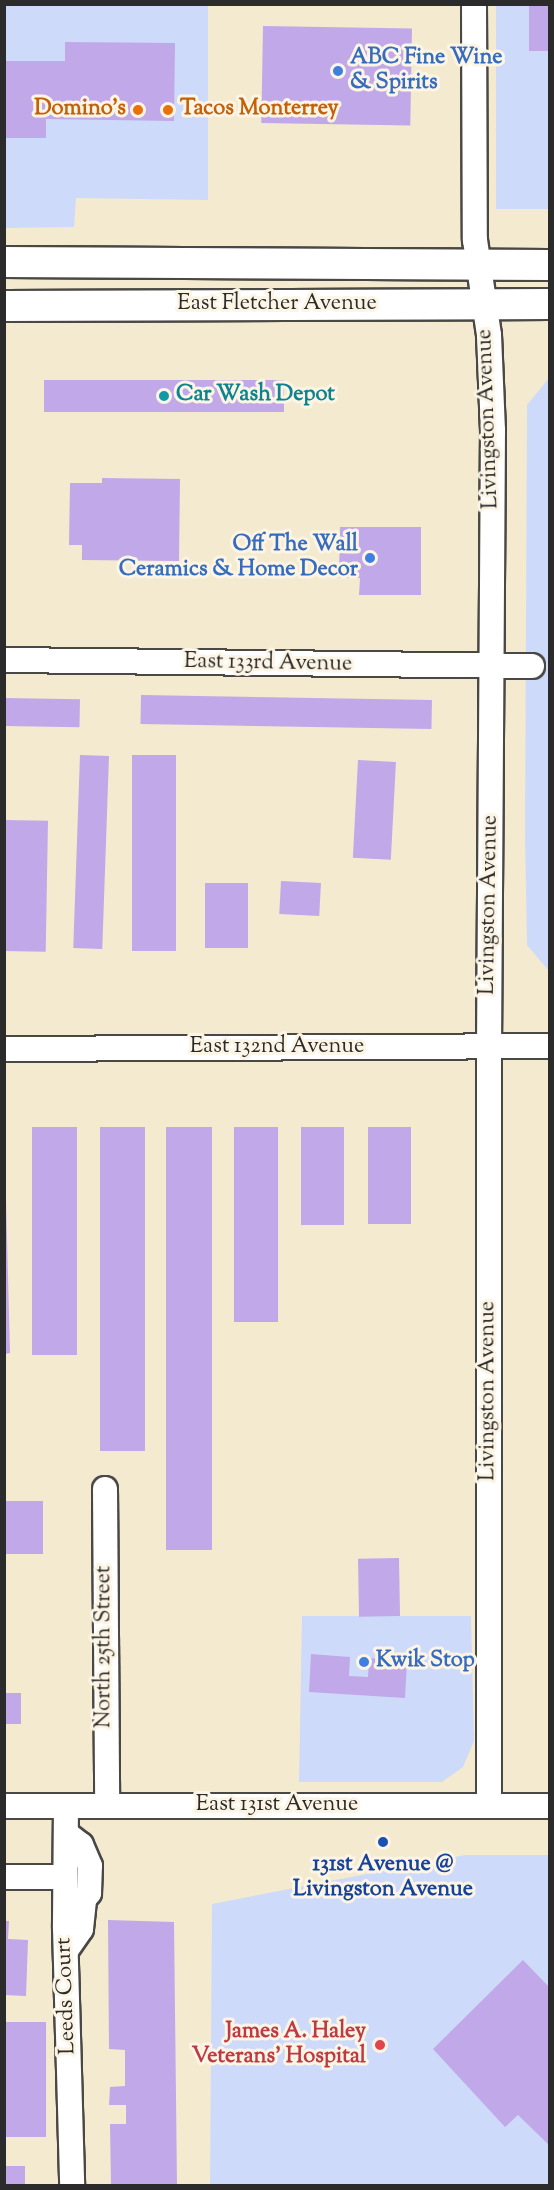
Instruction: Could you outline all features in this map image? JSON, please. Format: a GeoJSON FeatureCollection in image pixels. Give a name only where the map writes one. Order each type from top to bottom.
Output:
{"type":"FeatureCollection","features":[{"type":"Feature","properties":{"kind":"main road","name":"East Fletcher Avenue"},"geometry":{"type":"LineString","coordinates":[[4,262],[549,265]]}},
{"type":"Feature","properties":{"kind":"main road","name":"East Fletcher Avenue"},"geometry":{"type":"LineString","coordinates":[[4,306],[549,304]]}},
{"type":"Feature","properties":{"kind":"street","name":"Livingston Avenue"},"geometry":{"type":"LineString","coordinates":[[474,4],[475,240],[489,335],[493,430],[489,1046],[489,1806]]}},
{"type":"Feature","properties":{"kind":"street","name":"East 133rd Avenue"},"geometry":{"type":"LineString","coordinates":[[4,660],[532,666]]}},
{"type":"Feature","properties":{"kind":"street","name":"East 132nd Avenue"},"geometry":{"type":"LineString","coordinates":[[4,1049],[549,1046]]}},
{"type":"Feature","properties":{"kind":"street","name":"North 25th Street"},"geometry":{"type":"LineString","coordinates":[[105,1489],[107,1806]]}},
{"type":"Feature","properties":{"kind":"street","name":"East 131st Avenue"},"geometry":{"type":"LineString","coordinates":[[4,1806],[549,1806]]}},
{"type":"Feature","properties":{"kind":"street","name":"Leeds Court"},"geometry":{"type":"LineString","coordinates":[[66,1806],[65,1951],[72,2186]]}},
{"type":"Feature","properties":{"kind":"street"},"geometry":{"type":"LineString","coordinates":[[65,1951],[81,1929],[84,1899],[89,1893],[90,1866],[81,1845],[67,1834]]}},
{"type":"Feature","properties":{"kind":"street"},"geometry":{"type":"LineString","coordinates":[[4,1877],[64,1877]]}},
{"type":"Feature","properties":{"kind":"shaded area"},"geometry":{"type":"Polygon","coordinates":[[[4,5],[208,5],[208,200],[76,198],[74,227],[5,228],[4,5]]]}},
{"type":"Feature","properties":{"kind":"shaded area"},"geometry":{"type":"Polygon","coordinates":[[[496,5],[549,5],[549,209],[496,209],[496,5]]]}},
{"type":"Feature","properties":{"kind":"shaded area"},"geometry":{"type":"Polygon","coordinates":[[[549,378],[549,971],[527,945],[525,839],[527,405],[549,378]]]}},
{"type":"Feature","properties":{"kind":"shaded area"},"geometry":{"type":"Polygon","coordinates":[[[302,1616],[471,1616],[474,1741],[463,1767],[442,1782],[299,1782],[302,1616]]]}},
{"type":"Feature","properties":{"kind":"shaded area","name":"James A. Haley Veterans' Hospital"},"geometry":{"type":"Polygon","coordinates":[[[465,1855],[549,1855],[549,2185],[210,2186],[212,1904],[465,1855]]]}},
{"type":"Feature","properties":{"kind":"building"},"geometry":{"type":"Polygon","coordinates":[[[529,4],[550,4],[550,51],[529,51],[529,4]]]}},
{"type":"Feature","properties":{"kind":"building"},"geometry":{"type":"Polygon","coordinates":[[[263,26],[412,29],[410,126],[261,123],[263,26]]]}},
{"type":"Feature","properties":{"kind":"building"},"geometry":{"type":"Polygon","coordinates":[[[65,42],[175,43],[174,121],[46,119],[46,138],[4,138],[4,61],[65,61],[65,42]]]}},
{"type":"Feature","properties":{"kind":"building","name":"Car Wash Depot"},"geometry":{"type":"Polygon","coordinates":[[[44,380],[284,380],[284,412],[44,412],[44,380]]]}},
{"type":"Feature","properties":{"kind":"building"},"geometry":{"type":"Polygon","coordinates":[[[102,478],[180,479],[179,561],[82,560],[82,545],[69,545],[70,483],[102,483],[102,478]]]}},
{"type":"Feature","properties":{"kind":"building"},"geometry":{"type":"Polygon","coordinates":[[[340,527],[421,527],[421,595],[359,595],[360,578],[339,578],[340,527]]]}},
{"type":"Feature","properties":{"kind":"building"},"geometry":{"type":"Polygon","coordinates":[[[141,695],[432,700],[431,729],[140,724],[141,695]]]}},
{"type":"Feature","properties":{"kind":"building"},"geometry":{"type":"Polygon","coordinates":[[[4,698],[80,699],[79,727],[4,726],[4,698]]]}},
{"type":"Feature","properties":{"kind":"building"},"geometry":{"type":"Polygon","coordinates":[[[80,755],[109,756],[102,949],[73,948],[80,755]]]}},
{"type":"Feature","properties":{"kind":"building"},"geometry":{"type":"Polygon","coordinates":[[[132,755],[176,755],[176,951],[132,951],[132,755]]]}},
{"type":"Feature","properties":{"kind":"building"},"geometry":{"type":"Polygon","coordinates":[[[358,760],[396,762],[391,860],[353,858],[358,760]]]}},
{"type":"Feature","properties":{"kind":"building"},"geometry":{"type":"Polygon","coordinates":[[[4,820],[48,821],[46,952],[4,951],[4,820]]]}},
{"type":"Feature","properties":{"kind":"building"},"geometry":{"type":"Polygon","coordinates":[[[281,881],[321,883],[319,916],[279,914],[281,881]]]}},
{"type":"Feature","properties":{"kind":"building"},"geometry":{"type":"Polygon","coordinates":[[[205,883],[248,883],[248,948],[205,948],[205,883]]]}},
{"type":"Feature","properties":{"kind":"building"},"geometry":{"type":"Polygon","coordinates":[[[4,1123],[10,1353],[4,1354],[4,1123]]]}},
{"type":"Feature","properties":{"kind":"building"},"geometry":{"type":"Polygon","coordinates":[[[32,1127],[77,1127],[77,1355],[32,1355],[32,1127]]]}},
{"type":"Feature","properties":{"kind":"building"},"geometry":{"type":"Polygon","coordinates":[[[100,1127],[145,1127],[145,1451],[100,1451],[100,1127]]]}},
{"type":"Feature","properties":{"kind":"building"},"geometry":{"type":"Polygon","coordinates":[[[166,1127],[212,1127],[212,1550],[166,1550],[166,1127]]]}},
{"type":"Feature","properties":{"kind":"building"},"geometry":{"type":"Polygon","coordinates":[[[234,1127],[278,1127],[278,1322],[234,1322],[234,1127]]]}},
{"type":"Feature","properties":{"kind":"building"},"geometry":{"type":"Polygon","coordinates":[[[301,1127],[344,1127],[344,1225],[301,1225],[301,1127]]]}},
{"type":"Feature","properties":{"kind":"building"},"geometry":{"type":"Polygon","coordinates":[[[368,1127],[411,1127],[411,1224],[368,1224],[368,1127]]]}},
{"type":"Feature","properties":{"kind":"building"},"geometry":{"type":"Polygon","coordinates":[[[4,1501],[43,1501],[43,1554],[4,1554],[4,1501]]]}},
{"type":"Feature","properties":{"kind":"building"},"geometry":{"type":"Polygon","coordinates":[[[399,1558],[400,1616],[359,1617],[358,1559],[399,1558]]]}},
{"type":"Feature","properties":{"kind":"building"},"geometry":{"type":"Polygon","coordinates":[[[311,1654],[350,1657],[349,1676],[368,1677],[369,1658],[407,1661],[405,1698],[309,1692],[311,1654]]]}},
{"type":"Feature","properties":{"kind":"building"},"geometry":{"type":"Polygon","coordinates":[[[4,1693],[21,1693],[21,1724],[4,1724],[4,1693]]]}},
{"type":"Feature","properties":{"kind":"building"},"geometry":{"type":"Polygon","coordinates":[[[108,1920],[174,1922],[177,2186],[111,2186],[110,2124],[126,2124],[126,2105],[109,2105],[110,2087],[125,2086],[125,2050],[109,2049],[108,1920]]]}},
{"type":"Feature","properties":{"kind":"building"},"geometry":{"type":"Polygon","coordinates":[[[4,1921],[9,1921],[8,1939],[28,1940],[26,1996],[4,1995],[4,1921]]]}},
{"type":"Feature","properties":{"kind":"building"},"geometry":{"type":"Polygon","coordinates":[[[523,1960],[550,1988],[550,2146],[518,2115],[505,2127],[433,2049],[523,1960]]]}},
{"type":"Feature","properties":{"kind":"building"},"geometry":{"type":"Polygon","coordinates":[[[4,2022],[46,2022],[46,2137],[4,2137],[4,2022]]]}},
{"type":"Feature","properties":{"kind":"building"},"geometry":{"type":"Polygon","coordinates":[[[4,2166],[25,2166],[25,2186],[4,2186],[4,2166]]]}},
{"type":"Feature","properties":{"kind":"place","name":"ABC Fine Wine & Spirits"},"geometry":{"type":"Point","coordinates":[338,71]}},
{"type":"Feature","properties":{"kind":"place","name":"Domino's"},"geometry":{"type":"Point","coordinates":[138,110]}},
{"type":"Feature","properties":{"kind":"place","name":"Tacos Monterrey"},"geometry":{"type":"Point","coordinates":[168,110]}},
{"type":"Feature","properties":{"kind":"place","name":"Car Wash Depot"},"geometry":{"type":"Point","coordinates":[164,396]}},
{"type":"Feature","properties":{"kind":"place","name":"Off The Wall Ceramics & Home Decor"},"geometry":{"type":"Point","coordinates":[370,558]}},
{"type":"Feature","properties":{"kind":"place","name":"Kwik Stop"},"geometry":{"type":"Point","coordinates":[364,1662]}},
{"type":"Feature","properties":{"kind":"place","name":"131st Avenue @ Livingston Avenue"},"geometry":{"type":"Point","coordinates":[383,1842]}},
{"type":"Feature","properties":{"kind":"place","name":"James A. Haley Veterans' Hospital"},"geometry":{"type":"Point","coordinates":[380,2045]}}]}
